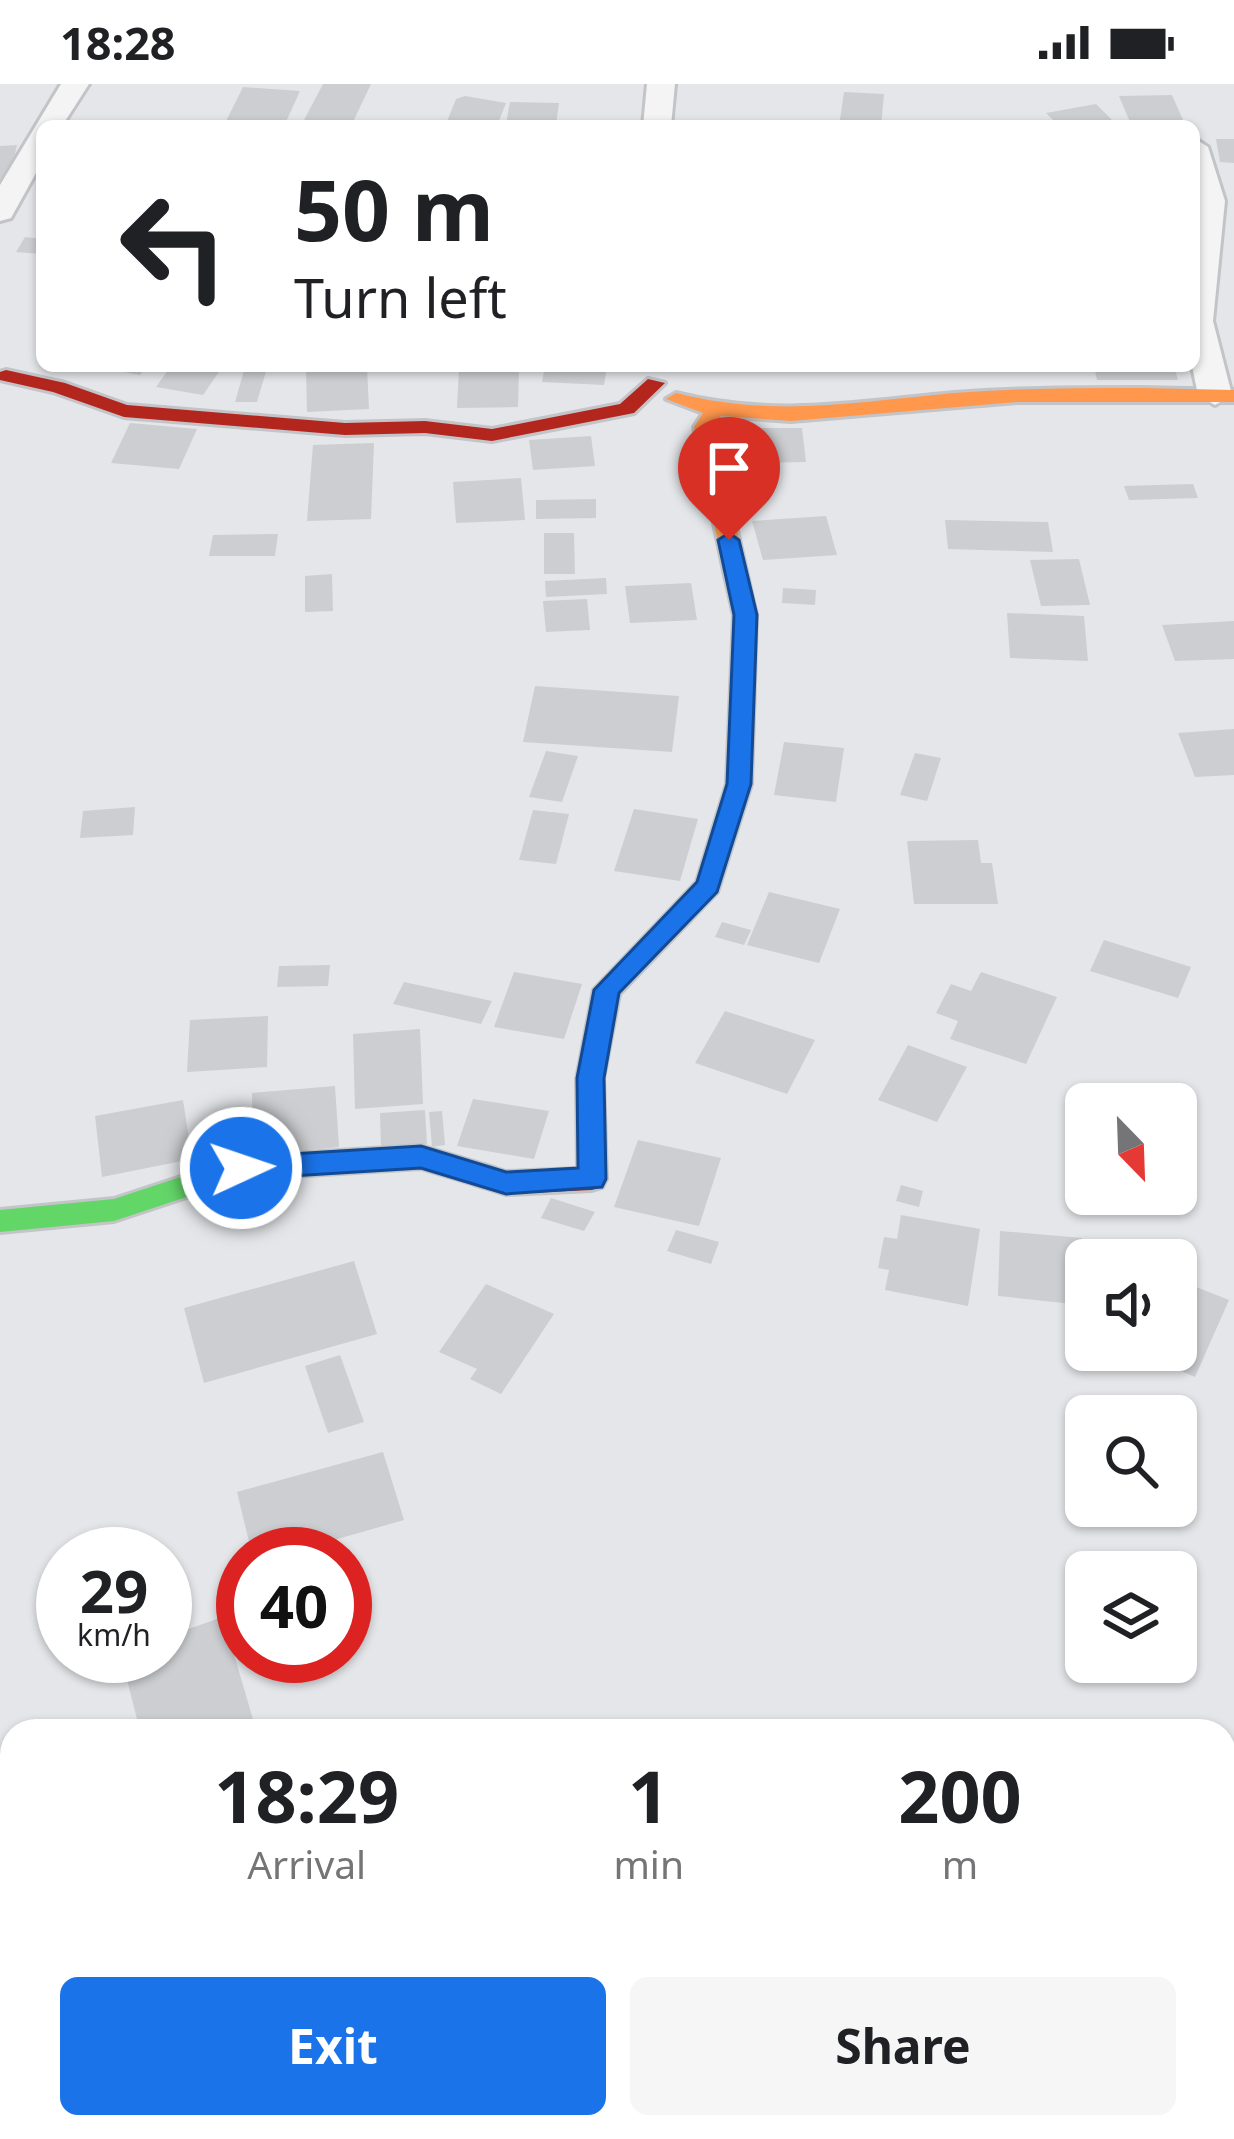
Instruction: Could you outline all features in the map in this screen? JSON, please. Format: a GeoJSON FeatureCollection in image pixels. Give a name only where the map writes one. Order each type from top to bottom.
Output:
{"type":"FeatureCollection","features":[{"type":"Feature","properties":{"kind":"street"},"geometry":{"type":"LineString","coordinates":[[52,120],[75,84]]}},
{"type":"Feature","properties":{"kind":"street"},"geometry":{"type":"LineString","coordinates":[[657,120],[662,84]]}},
{"type":"Feature","properties":{"kind":"street"},"geometry":{"type":"LineString","coordinates":[[0,212],[36,147]]}},
{"type":"Feature","properties":{"kind":"street"},"geometry":{"type":"LineString","coordinates":[[1200,167],[1210,201],[1200,293]]}},
{"type":"Feature","properties":{"kind":"street"},"geometry":{"type":"LineString","coordinates":[[7,376],[58,387],[124,411],[492,435],[627,410],[653,374],[684,403],[714,411],[782,412],[982,398],[1224,396],[1200,329]]}},
{"type":"Feature","properties":{"kind":"street"},"geometry":{"type":"LineString","coordinates":[[0,1221],[114,1210],[241,1168],[421,1157],[506,1183],[592,1179],[590,1078],[607,990],[708,886],[739,784],[746,615],[704,427],[714,411]]}},
{"type":"Feature","properties":{"kind":"building"},"geometry":{"type":"Polygon","coordinates":[[[323,84],[371,84],[354,120],[304,120],[323,84]]]}},
{"type":"Feature","properties":{"kind":"building"},"geometry":{"type":"Polygon","coordinates":[[[243,87],[300,91],[287,120],[226,120],[243,87]]]}},
{"type":"Feature","properties":{"kind":"building"},"geometry":{"type":"Polygon","coordinates":[[[844,92],[884,94],[882,120],[840,120],[844,92]]]}},
{"type":"Feature","properties":{"kind":"building"},"geometry":{"type":"Polygon","coordinates":[[[1172,95],[1183,120],[1129,120],[1119,96],[1172,95]]]}},
{"type":"Feature","properties":{"kind":"building"},"geometry":{"type":"Polygon","coordinates":[[[465,96],[506,103],[499,120],[448,120],[456,99],[465,96]]]}},
{"type":"Feature","properties":{"kind":"building"},"geometry":{"type":"Polygon","coordinates":[[[510,102],[559,103],[557,120],[507,120],[510,102]]]}},
{"type":"Feature","properties":{"kind":"building"},"geometry":{"type":"Polygon","coordinates":[[[1096,104],[1112,120],[1053,120],[1046,113],[1096,104]]]}},
{"type":"Feature","properties":{"kind":"building"},"geometry":{"type":"Polygon","coordinates":[[[1216,139],[1234,139],[1234,163],[1220,162],[1216,139]]]}},
{"type":"Feature","properties":{"kind":"building"},"geometry":{"type":"Polygon","coordinates":[[[17,145],[10,177],[0,178],[0,146],[17,145]]]}},
{"type":"Feature","properties":{"kind":"building"},"geometry":{"type":"Polygon","coordinates":[[[25,237],[36,238],[36,254],[16,252],[25,237]]]}},
{"type":"Feature","properties":{"kind":"building"},"geometry":{"type":"Polygon","coordinates":[[[167,372],[219,372],[203,395],[156,387],[167,372]]]}},
{"type":"Feature","properties":{"kind":"building"},"geometry":{"type":"Polygon","coordinates":[[[244,372],[266,372],[257,402],[235,402],[244,372]]]}},
{"type":"Feature","properties":{"kind":"building"},"geometry":{"type":"Polygon","coordinates":[[[306,372],[367,372],[369,409],[307,412],[306,372]]]}},
{"type":"Feature","properties":{"kind":"building"},"geometry":{"type":"Polygon","coordinates":[[[459,372],[519,372],[518,407],[457,408],[459,372]]]}},
{"type":"Feature","properties":{"kind":"building"},"geometry":{"type":"Polygon","coordinates":[[[544,372],[606,372],[604,385],[542,382],[544,372]]]}},
{"type":"Feature","properties":{"kind":"building"},"geometry":{"type":"Polygon","coordinates":[[[1095,372],[1176,372],[1178,380],[1097,380],[1095,372]]]}},
{"type":"Feature","properties":{"kind":"building"},"geometry":{"type":"Polygon","coordinates":[[[130,423],[197,429],[179,469],[111,463],[130,423]]]}},
{"type":"Feature","properties":{"kind":"building"},"geometry":{"type":"Polygon","coordinates":[[[735,428],[802,428],[806,462],[737,463],[735,428]]]}},
{"type":"Feature","properties":{"kind":"building"},"geometry":{"type":"Polygon","coordinates":[[[591,436],[595,466],[533,470],[529,440],[591,436]]]}},
{"type":"Feature","properties":{"kind":"building"},"geometry":{"type":"Polygon","coordinates":[[[374,443],[371,519],[307,521],[313,445],[374,443]]]}},
{"type":"Feature","properties":{"kind":"building"},"geometry":{"type":"Polygon","coordinates":[[[521,478],[525,520],[456,523],[453,482],[521,478]]]}},
{"type":"Feature","properties":{"kind":"building"},"geometry":{"type":"Polygon","coordinates":[[[1193,484],[1198,498],[1129,500],[1124,486],[1193,484]]]}},
{"type":"Feature","properties":{"kind":"building"},"geometry":{"type":"Polygon","coordinates":[[[596,499],[596,518],[536,519],[536,500],[596,499]]]}},
{"type":"Feature","properties":{"kind":"building"},"geometry":{"type":"Polygon","coordinates":[[[826,516],[837,555],[763,560],[752,521],[826,516]]]}},
{"type":"Feature","properties":{"kind":"building"},"geometry":{"type":"Polygon","coordinates":[[[945,520],[1048,522],[1053,552],[948,549],[945,520]]]}},
{"type":"Feature","properties":{"kind":"building"},"geometry":{"type":"Polygon","coordinates":[[[544,533],[574,533],[575,574],[544,574],[544,533]]]}},
{"type":"Feature","properties":{"kind":"building"},"geometry":{"type":"Polygon","coordinates":[[[278,534],[275,556],[209,556],[213,535],[278,534]]]}},
{"type":"Feature","properties":{"kind":"building"},"geometry":{"type":"Polygon","coordinates":[[[1079,559],[1090,605],[1041,606],[1030,560],[1079,559]]]}},
{"type":"Feature","properties":{"kind":"building"},"geometry":{"type":"Polygon","coordinates":[[[332,574],[333,611],[305,612],[305,576],[332,574]]]}},
{"type":"Feature","properties":{"kind":"building"},"geometry":{"type":"Polygon","coordinates":[[[606,578],[607,594],[546,597],[545,581],[606,578]]]}},
{"type":"Feature","properties":{"kind":"building"},"geometry":{"type":"Polygon","coordinates":[[[691,583],[697,620],[630,623],[625,586],[691,583]]]}},
{"type":"Feature","properties":{"kind":"building"},"geometry":{"type":"Polygon","coordinates":[[[783,588],[816,590],[815,605],[782,603],[783,588]]]}},
{"type":"Feature","properties":{"kind":"building"},"geometry":{"type":"Polygon","coordinates":[[[587,599],[590,630],[546,632],[543,601],[587,599]]]}},
{"type":"Feature","properties":{"kind":"building"},"geometry":{"type":"Polygon","coordinates":[[[1007,613],[1084,616],[1088,661],[1010,658],[1007,613]]]}},
{"type":"Feature","properties":{"kind":"building"},"geometry":{"type":"Polygon","coordinates":[[[1234,621],[1234,659],[1175,661],[1162,625],[1234,621]]]}},
{"type":"Feature","properties":{"kind":"building"},"geometry":{"type":"Polygon","coordinates":[[[535,686],[679,696],[672,752],[523,742],[535,686]]]}},
{"type":"Feature","properties":{"kind":"building"},"geometry":{"type":"Polygon","coordinates":[[[1234,729],[1234,775],[1195,777],[1178,733],[1234,729]]]}},
{"type":"Feature","properties":{"kind":"building"},"geometry":{"type":"Polygon","coordinates":[[[784,742],[844,748],[836,802],[774,795],[784,742]]]}},
{"type":"Feature","properties":{"kind":"building"},"geometry":{"type":"Polygon","coordinates":[[[546,751],[578,756],[562,802],[529,797],[546,751]]]}},
{"type":"Feature","properties":{"kind":"building"},"geometry":{"type":"Polygon","coordinates":[[[915,753],[941,758],[927,801],[900,795],[915,753]]]}},
{"type":"Feature","properties":{"kind":"building"},"geometry":{"type":"Polygon","coordinates":[[[135,807],[133,835],[80,838],[83,811],[135,807]]]}},
{"type":"Feature","properties":{"kind":"building"},"geometry":{"type":"Polygon","coordinates":[[[634,809],[698,819],[680,881],[614,871],[634,809]]]}},
{"type":"Feature","properties":{"kind":"building"},"geometry":{"type":"Polygon","coordinates":[[[533,810],[569,814],[556,864],[519,860],[533,810]]]}},
{"type":"Feature","properties":{"kind":"building"},"geometry":{"type":"Polygon","coordinates":[[[978,840],[981,863],[992,863],[998,904],[914,904],[907,841],[978,840]]]}},
{"type":"Feature","properties":{"kind":"building"},"geometry":{"type":"Polygon","coordinates":[[[769,892],[840,909],[819,963],[747,945],[769,892]]]}},
{"type":"Feature","properties":{"kind":"building"},"geometry":{"type":"Polygon","coordinates":[[[722,922],[751,930],[744,945],[715,937],[722,922]]]}},
{"type":"Feature","properties":{"kind":"building"},"geometry":{"type":"Polygon","coordinates":[[[1104,940],[1191,967],[1178,998],[1090,971],[1104,940]]]}},
{"type":"Feature","properties":{"kind":"building"},"geometry":{"type":"Polygon","coordinates":[[[330,965],[328,986],[277,987],[279,966],[330,965]]]}},
{"type":"Feature","properties":{"kind":"building"},"geometry":{"type":"Polygon","coordinates":[[[514,972],[582,984],[564,1039],[494,1027],[514,972]]]}},
{"type":"Feature","properties":{"kind":"building"},"geometry":{"type":"Polygon","coordinates":[[[981,972],[1057,997],[1026,1064],[950,1039],[958,1021],[936,1013],[951,984],[971,991],[981,972]]]}},
{"type":"Feature","properties":{"kind":"building"},"geometry":{"type":"Polygon","coordinates":[[[404,982],[492,1001],[481,1024],[393,1004],[404,982]]]}},
{"type":"Feature","properties":{"kind":"building"},"geometry":{"type":"Polygon","coordinates":[[[725,1011],[815,1040],[787,1094],[695,1063],[725,1011]]]}},
{"type":"Feature","properties":{"kind":"building"},"geometry":{"type":"Polygon","coordinates":[[[268,1016],[267,1067],[187,1072],[190,1020],[268,1016]]]}},
{"type":"Feature","properties":{"kind":"building"},"geometry":{"type":"Polygon","coordinates":[[[420,1029],[423,1104],[355,1109],[353,1034],[420,1029]]]}},
{"type":"Feature","properties":{"kind":"building"},"geometry":{"type":"Polygon","coordinates":[[[908,1045],[967,1067],[937,1122],[878,1100],[908,1045]]]}},
{"type":"Feature","properties":{"kind":"building"},"geometry":{"type":"Polygon","coordinates":[[[335,1086],[339,1147],[253,1156],[252,1093],[335,1086]]]}},
{"type":"Feature","properties":{"kind":"building"},"geometry":{"type":"Polygon","coordinates":[[[473,1099],[549,1111],[534,1159],[457,1146],[473,1099]]]}},
{"type":"Feature","properties":{"kind":"building"},"geometry":{"type":"Polygon","coordinates":[[[183,1100],[192,1159],[102,1177],[95,1116],[183,1100]]]}},
{"type":"Feature","properties":{"kind":"building"},"geometry":{"type":"Polygon","coordinates":[[[425,1110],[427,1144],[381,1148],[380,1113],[425,1110]]]}},
{"type":"Feature","properties":{"kind":"building"},"geometry":{"type":"Polygon","coordinates":[[[442,1111],[445,1145],[432,1147],[429,1112],[442,1111]]]}},
{"type":"Feature","properties":{"kind":"building"},"geometry":{"type":"Polygon","coordinates":[[[638,1140],[721,1158],[699,1226],[614,1207],[638,1140]]]}},
{"type":"Feature","properties":{"kind":"building"},"geometry":{"type":"Polygon","coordinates":[[[901,1185],[923,1191],[919,1207],[896,1201],[901,1185]]]}},
{"type":"Feature","properties":{"kind":"building"},"geometry":{"type":"Polygon","coordinates":[[[551,1198],[595,1212],[584,1231],[541,1218],[551,1198]]]}},
{"type":"Feature","properties":{"kind":"building"},"geometry":{"type":"Polygon","coordinates":[[[901,1215],[980,1229],[968,1306],[885,1290],[889,1270],[878,1268],[884,1237],[897,1239],[901,1215]]]}},
{"type":"Feature","properties":{"kind":"building"},"geometry":{"type":"Polygon","coordinates":[[[676,1230],[719,1242],[711,1264],[667,1251],[676,1230]]]}},
{"type":"Feature","properties":{"kind":"building"},"geometry":{"type":"Polygon","coordinates":[[[1000,1231],[1082,1238],[1065,1239],[1065,1303],[998,1296],[1000,1231]]]}},
{"type":"Feature","properties":{"kind":"building"},"geometry":{"type":"Polygon","coordinates":[[[354,1261],[377,1334],[204,1383],[184,1308],[354,1261]]]}},
{"type":"Feature","properties":{"kind":"building"},"geometry":{"type":"Polygon","coordinates":[[[486,1284],[554,1314],[501,1394],[470,1379],[477,1369],[439,1352],[486,1284]]]}},
{"type":"Feature","properties":{"kind":"building"},"geometry":{"type":"Polygon","coordinates":[[[1197,1287],[1229,1300],[1195,1377],[1181,1371],[1197,1371],[1197,1287]]]}},
{"type":"Feature","properties":{"kind":"building"},"geometry":{"type":"Polygon","coordinates":[[[340,1355],[364,1422],[328,1433],[305,1366],[340,1355]]]}},
{"type":"Feature","properties":{"kind":"building"},"geometry":{"type":"Polygon","coordinates":[[[383,1452],[404,1520],[372,1529],[245,1527],[237,1492],[383,1452]]]}},
{"type":"Feature","properties":{"kind":"building"},"geometry":{"type":"Polygon","coordinates":[[[216,1619],[216,1683],[242,1683],[253,1719],[137,1719],[128,1683],[192,1683],[192,1628],[216,1619]]]}},
{"type":"Feature","properties":{"kind":"traffic: fast"},"geometry":{"type":"LineString","coordinates":[[0,1221],[114,1210],[241,1168],[421,1157],[484,1176]]}},
{"type":"Feature","properties":{"kind":"traffic: slow"},"geometry":{"type":"LineString","coordinates":[[676,399],[713,409],[791,415],[1017,396],[1234,396]]}},
{"type":"Feature","properties":{"kind":"traffic: slow"},"geometry":{"type":"LineString","coordinates":[[714,411],[704,427],[735,571]]}},
{"type":"Feature","properties":{"kind":"traffic: jam"},"geometry":{"type":"LineString","coordinates":[[6,376],[58,387],[124,411],[345,429],[425,427],[492,435],[627,409],[655,383]]}},
{"type":"Feature","properties":{"kind":"traffic: jam"},"geometry":{"type":"LineString","coordinates":[[484,1176],[506,1183],[592,1179],[590,1079],[607,990],[708,886],[739,784],[745,615],[735,571]]}},
{"type":"Feature","properties":{"kind":"route"},"geometry":{"type":"LineString","coordinates":[[241,1168],[421,1157],[506,1183],[592,1179],[590,1078],[607,990],[708,886],[739,784],[746,615],[729,540]]}}]}
